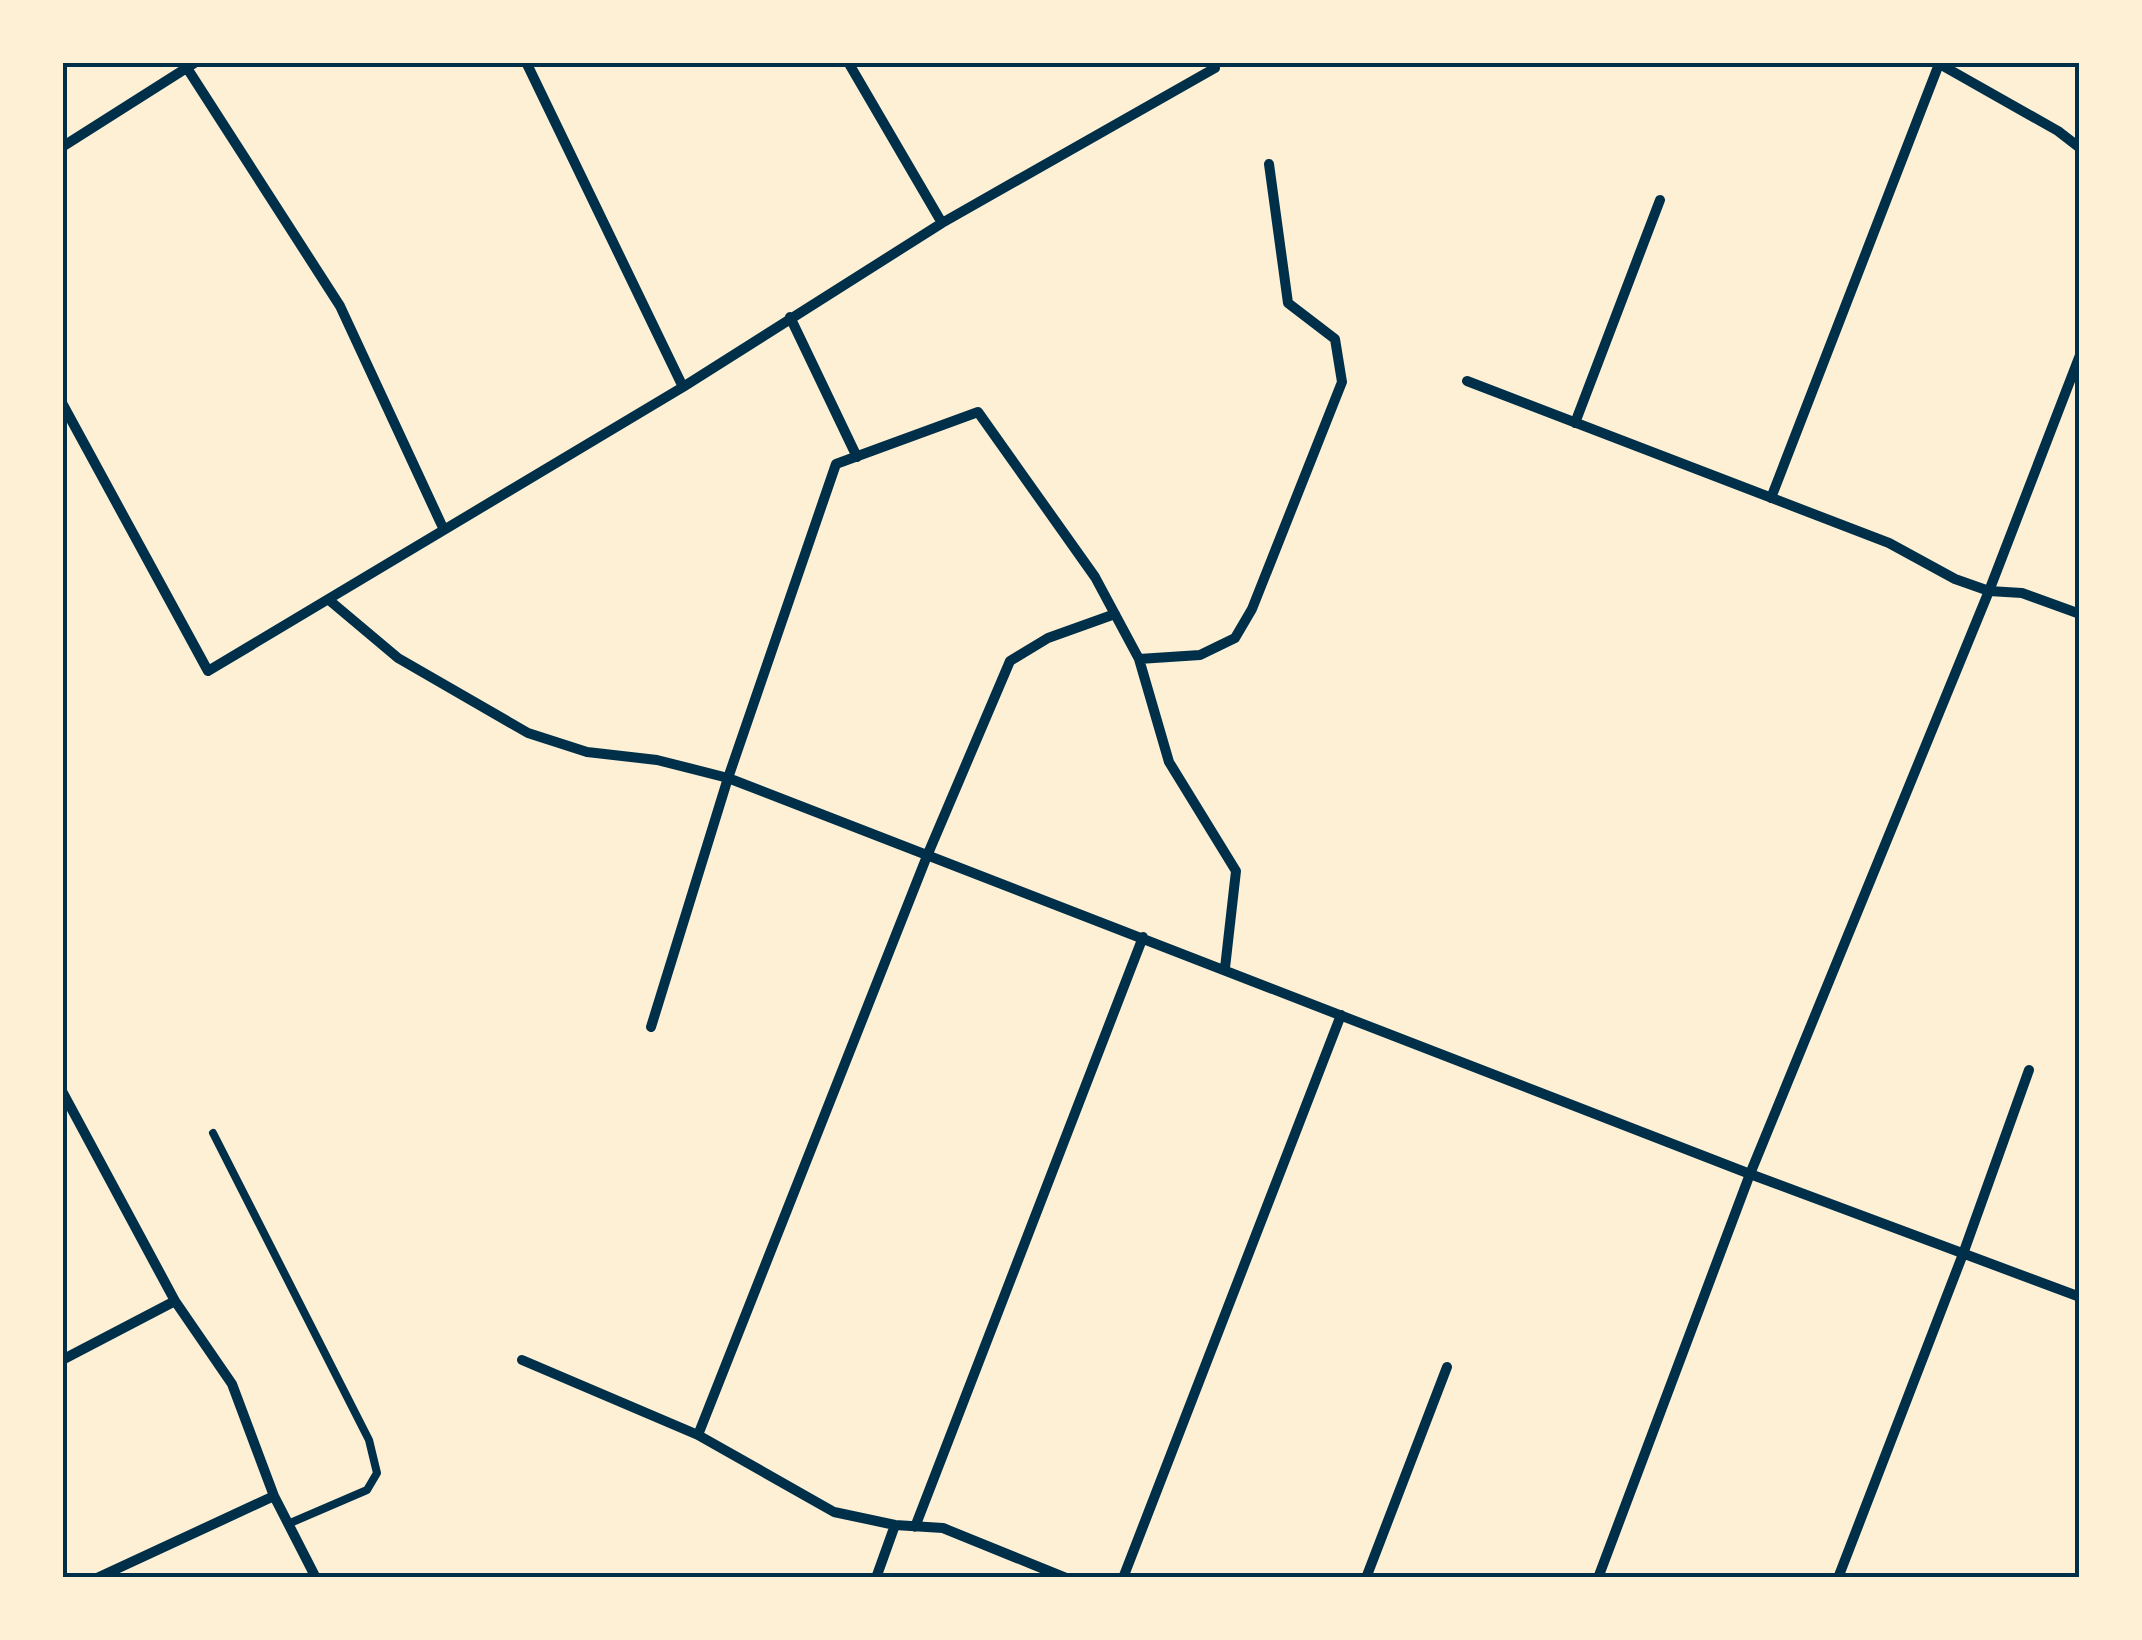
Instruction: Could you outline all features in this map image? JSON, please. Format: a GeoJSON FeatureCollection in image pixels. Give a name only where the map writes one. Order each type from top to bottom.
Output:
{"type":"FeatureCollection","features":[{"type":"Feature","properties":{"kind":"street"},"geometry":{"type":"LineString","coordinates":[[526,62],[683,387]]}},
{"type":"Feature","properties":{"kind":"street"},"geometry":{"type":"LineString","coordinates":[[848,62],[942,223]]}},
{"type":"Feature","properties":{"kind":"street"},"geometry":{"type":"LineString","coordinates":[[62,403],[208,671],[683,387],[942,223],[1215,68],[1212,62]]}},
{"type":"Feature","properties":{"kind":"street"},"geometry":{"type":"LineString","coordinates":[[1772,498],[1938,63],[2058,131],[2080,148]]}},
{"type":"Feature","properties":{"kind":"street"},"geometry":{"type":"LineString","coordinates":[[62,147],[191,65],[340,306],[444,530]]}},
{"type":"Feature","properties":{"kind":"street"},"geometry":{"type":"LineString","coordinates":[[1139,659],[1200,655],[1236,638],[1252,608],[1342,382],[1334,338],[1288,303],[1269,164]]}},
{"type":"Feature","properties":{"kind":"street"},"geometry":{"type":"LineString","coordinates":[[1574,423],[1660,200]]}},
{"type":"Feature","properties":{"kind":"street"},"geometry":{"type":"LineString","coordinates":[[790,317],[858,457]]}},
{"type":"Feature","properties":{"kind":"street"},"geometry":{"type":"LineString","coordinates":[[1598,1578],[1750,1174],[1989,591],[2080,355]]}},
{"type":"Feature","properties":{"kind":"street"},"geometry":{"type":"LineString","coordinates":[[1467,380],[1888,543],[1955,579],[1989,591],[2022,593],[2080,614]]}},
{"type":"Feature","properties":{"kind":"street"},"geometry":{"type":"LineString","coordinates":[[651,1027],[728,778],[836,464],[978,412],[1095,578],[1139,659],[1169,762],[1236,871],[1225,968]]}},
{"type":"Feature","properties":{"kind":"street"},"geometry":{"type":"LineString","coordinates":[[329,600],[398,658],[528,734],[586,752],[657,760],[728,778],[1750,1174],[2080,1296]]}},
{"type":"Feature","properties":{"kind":"street"},"geometry":{"type":"LineString","coordinates":[[698,1435],[928,856],[1010,661],[1048,638],[1115,614]]}},
{"type":"Feature","properties":{"kind":"street"},"geometry":{"type":"LineString","coordinates":[[915,1526],[1143,938]]}},
{"type":"Feature","properties":{"kind":"street"},"geometry":{"type":"LineString","coordinates":[[1122,1578],[1341,1015]]}},
{"type":"Feature","properties":{"kind":"street"},"geometry":{"type":"LineString","coordinates":[[1838,1578],[2029,1070]]}},
{"type":"Feature","properties":{"kind":"street"},"geometry":{"type":"LineString","coordinates":[[62,1091],[175,1301],[232,1384],[274,1496],[316,1578]]}},
{"type":"Feature","properties":{"kind":"street"},"geometry":{"type":"LineString","coordinates":[[62,1360],[175,1301]]}},
{"type":"Feature","properties":{"kind":"street"},"geometry":{"type":"LineString","coordinates":[[522,1360],[698,1435],[834,1512],[895,1526],[942,1528],[1066,1578]]}},
{"type":"Feature","properties":{"kind":"street"},"geometry":{"type":"LineString","coordinates":[[1366,1578],[1447,1367]]}},
{"type":"Feature","properties":{"kind":"street"},"geometry":{"type":"LineString","coordinates":[[96,1578],[274,1496]]}},
{"type":"Feature","properties":{"kind":"street"},"geometry":{"type":"LineString","coordinates":[[876,1578],[895,1526]]}},
{"type":"Feature","properties":{"kind":"lane"},"geometry":{"type":"LineString","coordinates":[[213,1133],[369,1440],[378,1473],[367,1490],[288,1524]]}}]}
